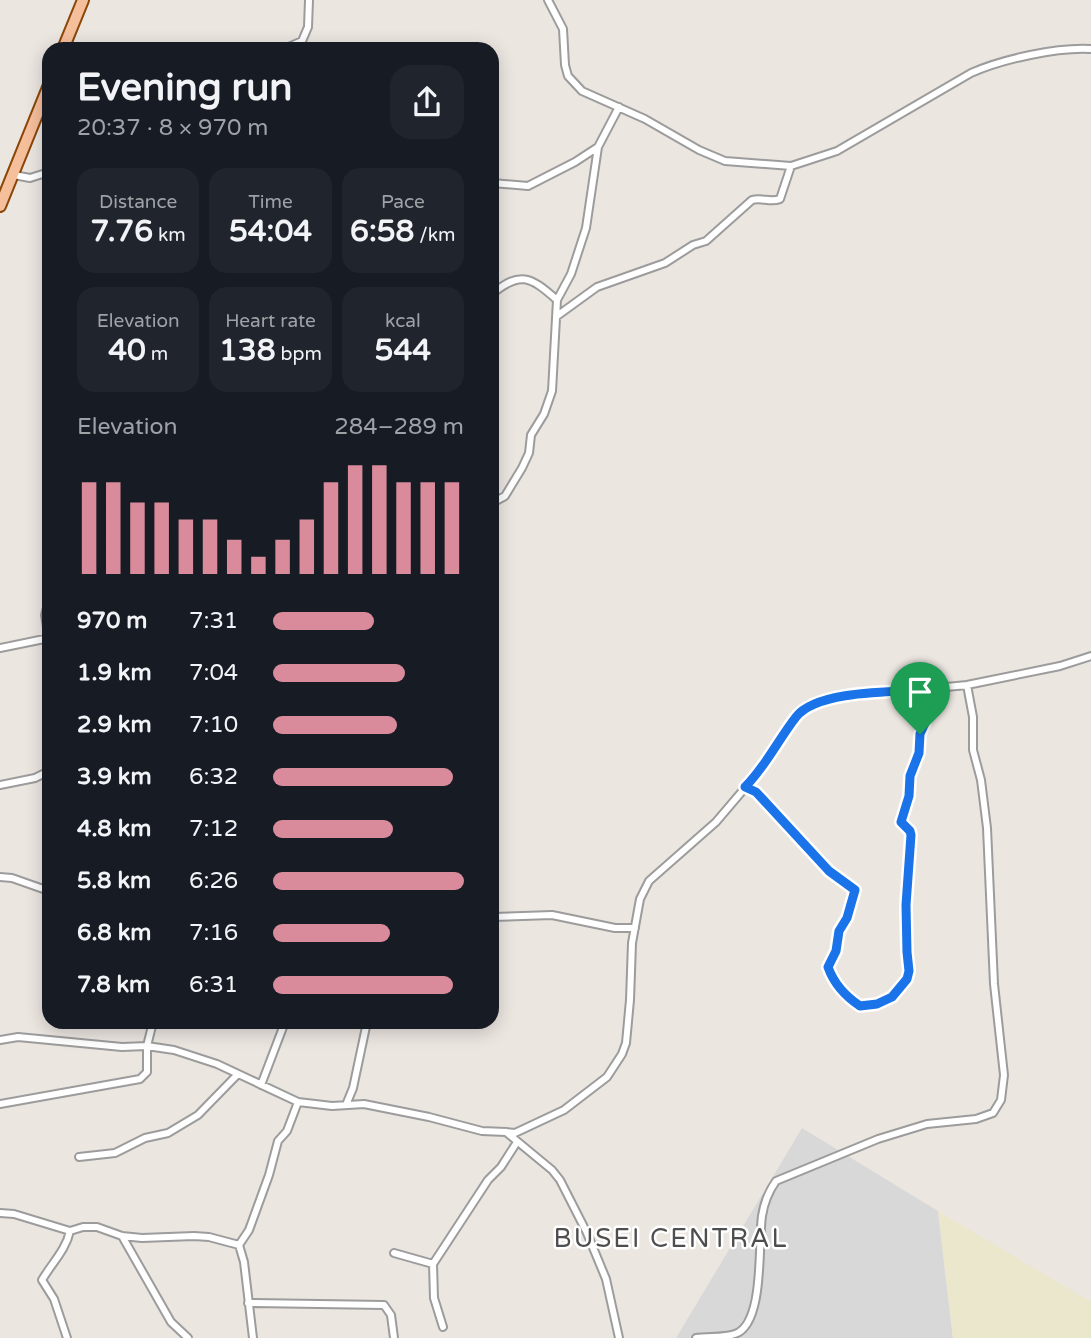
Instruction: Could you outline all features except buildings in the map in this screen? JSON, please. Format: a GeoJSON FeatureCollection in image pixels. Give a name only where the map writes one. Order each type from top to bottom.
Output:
{"type":"FeatureCollection","features":[{"type":"Feature","properties":{"kind":"main road"},"geometry":{"type":"LineString","coordinates":[[67,42],[83,0]]}},
{"type":"Feature","properties":{"kind":"main road"},"geometry":{"type":"LineString","coordinates":[[0,206],[42,104]]}},
{"type":"Feature","properties":{"kind":"street"},"geometry":{"type":"LineString","coordinates":[[300,42],[309,27],[309,0]]}},
{"type":"Feature","properties":{"kind":"street"},"geometry":{"type":"LineString","coordinates":[[548,0],[563,29],[568,76],[582,91],[724,161],[791,166],[837,151],[971,73],[993,64],[1062,50],[1091,50]]}},
{"type":"Feature","properties":{"kind":"street"},"geometry":{"type":"LineString","coordinates":[[499,499],[505,496],[522,468],[529,453],[531,435],[549,402],[554,382],[553,345],[557,300],[571,274],[586,228],[598,147],[619,107]]}},
{"type":"Feature","properties":{"kind":"street"},"geometry":{"type":"LineString","coordinates":[[499,184],[528,186],[598,147]]}},
{"type":"Feature","properties":{"kind":"street"},"geometry":{"type":"LineString","coordinates":[[557,316],[597,287],[665,263],[706,241],[752,200],[757,198],[772,202],[780,199],[791,166]]}},
{"type":"Feature","properties":{"kind":"street"},"geometry":{"type":"LineString","coordinates":[[14,175],[30,178],[42,174]]}},
{"type":"Feature","properties":{"kind":"street"},"geometry":{"type":"LineString","coordinates":[[499,288],[508,281],[520,278],[545,289],[557,300]]}},
{"type":"Feature","properties":{"kind":"street"},"geometry":{"type":"LineString","coordinates":[[0,648],[42,641]]}},
{"type":"Feature","properties":{"kind":"street"},"geometry":{"type":"LineString","coordinates":[[0,1040],[18,1037],[121,1047],[147,1046],[192,1055],[298,1102],[332,1106],[364,1104],[429,1116],[482,1131],[514,1133],[564,1110],[596,1087],[617,1065],[626,1043],[635,928],[640,899],[649,881],[716,822],[766,762],[798,714],[809,706],[833,698],[967,685],[1060,666],[1091,656]]}},
{"type":"Feature","properties":{"kind":"street"},"geometry":{"type":"LineString","coordinates":[[696,1338],[736,1334],[747,1325],[759,1283],[762,1216],[769,1192],[776,1181],[878,1139],[927,1124],[985,1116],[993,1113],[1001,1100],[1004,1075],[994,984],[987,828],[981,780],[973,750],[973,717],[967,685]]}},
{"type":"Feature","properties":{"kind":"street"},"geometry":{"type":"LineString","coordinates":[[745,787],[756,792],[829,871],[855,890],[847,918],[839,931],[836,951],[828,967],[831,977],[840,989],[860,1006],[877,1004],[892,997],[907,979],[909,971],[906,905],[911,835],[901,822],[909,796],[910,776],[919,753],[920,734],[925,723],[926,690]]}},
{"type":"Feature","properties":{"kind":"street"},"geometry":{"type":"LineString","coordinates":[[0,785],[42,775]]}},
{"type":"Feature","properties":{"kind":"street"},"geometry":{"type":"LineString","coordinates":[[0,877],[12,878],[42,889]]}},
{"type":"Feature","properties":{"kind":"street"},"geometry":{"type":"LineString","coordinates":[[499,917],[552,915],[605,926],[635,928]]}},
{"type":"Feature","properties":{"kind":"street"},"geometry":{"type":"LineString","coordinates":[[0,1104],[140,1079],[147,1072],[147,1046],[151,1029]]}},
{"type":"Feature","properties":{"kind":"street"},"geometry":{"type":"LineString","coordinates":[[261,1085],[282,1029]]}},
{"type":"Feature","properties":{"kind":"street"},"geometry":{"type":"LineString","coordinates":[[346,1105],[353,1088],[366,1029]]}},
{"type":"Feature","properties":{"kind":"street"},"geometry":{"type":"LineString","coordinates":[[79,1157],[115,1153],[145,1138],[168,1133],[198,1115],[238,1074]]}},
{"type":"Feature","properties":{"kind":"street"},"geometry":{"type":"LineString","coordinates":[[239,1245],[249,1230],[278,1141],[287,1131],[298,1102]]}},
{"type":"Feature","properties":{"kind":"street"},"geometry":{"type":"LineString","coordinates":[[506,1132],[552,1170],[587,1233],[609,1289],[619,1338]]}},
{"type":"Feature","properties":{"kind":"street"},"geometry":{"type":"LineString","coordinates":[[443,1327],[434,1298],[433,1264],[488,1180],[501,1167],[517,1142]]}},
{"type":"Feature","properties":{"kind":"street"},"geometry":{"type":"LineString","coordinates":[[0,1213],[23,1216],[70,1231],[97,1227],[122,1236],[194,1236],[239,1245]]}},
{"type":"Feature","properties":{"kind":"street"},"geometry":{"type":"LineString","coordinates":[[67,1338],[54,1299],[42,1280],[52,1261],[62,1252],[70,1231]]}},
{"type":"Feature","properties":{"kind":"street"},"geometry":{"type":"LineString","coordinates":[[122,1236],[171,1322],[188,1338]]}},
{"type":"Feature","properties":{"kind":"street"},"geometry":{"type":"LineString","coordinates":[[239,1245],[244,1262],[253,1338]]}},
{"type":"Feature","properties":{"kind":"street"},"geometry":{"type":"LineString","coordinates":[[394,1253],[433,1264]]}},
{"type":"Feature","properties":{"kind":"street"},"geometry":{"type":"LineString","coordinates":[[248,1303],[384,1305],[391,1315],[394,1338]]}},
{"type":"Feature","properties":{"kind":"shaded area"},"geometry":{"type":"Polygon","coordinates":[[[802,1128],[938,1211],[953,1338],[676,1338],[802,1128]]]}},
{"type":"Feature","properties":{"kind":"shaded area"},"geometry":{"type":"Polygon","coordinates":[[[938,1211],[1091,1302],[1091,1338],[953,1338],[938,1211]]]}},
{"type":"Feature","properties":{"kind":"district","name":"BUSEI CENTRAL"},"geometry":{"type":"Point","coordinates":[671,1238]}},
{"type":"Feature","properties":{"kind":"route"},"geometry":{"type":"LineString","coordinates":[[926,690],[925,723],[920,734],[919,753],[910,776],[909,796],[901,822],[911,835],[906,905],[909,971],[907,979],[892,997],[877,1004],[860,1006],[840,989],[831,977],[828,967],[836,951],[839,931],[847,918],[855,890],[829,871],[756,792],[745,787],[766,762],[798,714],[809,706],[833,698],[926,690]]}}]}
